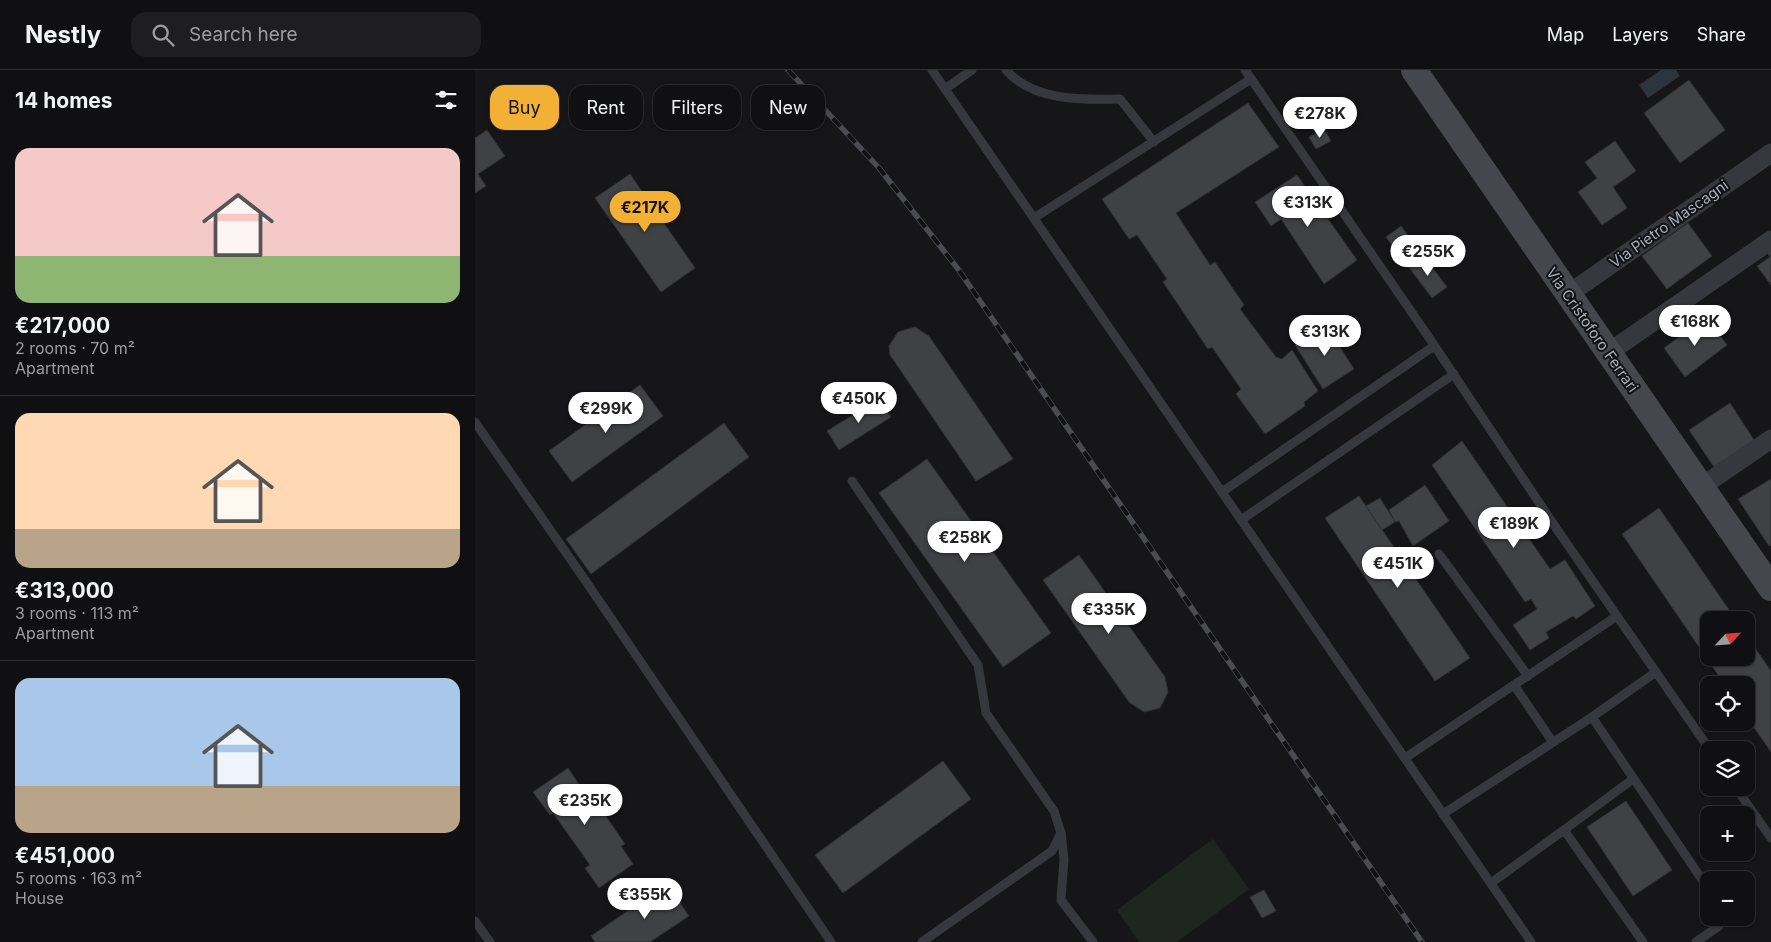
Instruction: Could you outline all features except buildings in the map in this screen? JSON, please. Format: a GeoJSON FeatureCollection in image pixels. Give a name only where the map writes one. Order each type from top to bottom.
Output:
{"type":"FeatureCollection","features":[{"type":"Feature","properties":{"kind":"main road","name":"Via Cristoforo Ferrari"},"geometry":{"type":"LineString","coordinates":[[1414,70],[1567,295],[1771,588]]}},
{"type":"Feature","properties":{"kind":"street","name":"Via Pietro Mascagni"},"geometry":{"type":"LineString","coordinates":[[1567,295],[1771,154]]}},
{"type":"Feature","properties":{"kind":"street"},"geometry":{"type":"LineString","coordinates":[[1608,354],[1771,240]]}},
{"type":"Feature","properties":{"kind":"street"},"geometry":{"type":"LineString","coordinates":[[1701,488],[1771,439]]}},
{"type":"Feature","properties":{"kind":"lane"},"geometry":{"type":"LineString","coordinates":[[933,70],[1531,942]]}},
{"type":"Feature","properties":{"kind":"lane"},"geometry":{"type":"LineString","coordinates":[[945,89],[972,70]]}},
{"type":"Feature","properties":{"kind":"lane"},"geometry":{"type":"LineString","coordinates":[[1006,70],[1024,86],[1066,100],[1120,98],[1154,142]]}},
{"type":"Feature","properties":{"kind":"lane"},"geometry":{"type":"LineString","coordinates":[[1245,70],[1704,741]]}},
{"type":"Feature","properties":{"kind":"lane"},"geometry":{"type":"LineString","coordinates":[[1034,218],[1251,79]]}},
{"type":"Feature","properties":{"kind":"lane"},"geometry":{"type":"LineString","coordinates":[[1222,492],[1434,346]]}},
{"type":"Feature","properties":{"kind":"lane"},"geometry":{"type":"LineString","coordinates":[[1241,520],[1454,374]]}},
{"type":"Feature","properties":{"kind":"lane"},"geometry":{"type":"LineString","coordinates":[[475,422],[585,580],[831,942]]}},
{"type":"Feature","properties":{"kind":"lane"},"geometry":{"type":"LineString","coordinates":[[852,482],[978,665],[986,713],[1055,811],[1061,833],[1064,859],[1061,900],[1093,942]]}},
{"type":"Feature","properties":{"kind":"lane"},"geometry":{"type":"LineString","coordinates":[[1439,554],[1528,676]]}},
{"type":"Feature","properties":{"kind":"lane"},"geometry":{"type":"LineString","coordinates":[[1405,758],[1617,616]]}},
{"type":"Feature","properties":{"kind":"lane"},"geometry":{"type":"LineString","coordinates":[[1443,814],[1552,741],[1592,717],[1656,672]]}},
{"type":"Feature","properties":{"kind":"lane"},"geometry":{"type":"LineString","coordinates":[[1514,685],[1552,741]]}},
{"type":"Feature","properties":{"kind":"lane"},"geometry":{"type":"LineString","coordinates":[[1592,717],[1700,877]]}},
{"type":"Feature","properties":{"kind":"lane"},"geometry":{"type":"LineString","coordinates":[[1491,883],[1633,779]]}},
{"type":"Feature","properties":{"kind":"lane"},"geometry":{"type":"LineString","coordinates":[[1742,796],[1771,838]]}},
{"type":"Feature","properties":{"kind":"lane"},"geometry":{"type":"LineString","coordinates":[[1564,830],[1643,942]]}},
{"type":"Feature","properties":{"kind":"lane"},"geometry":{"type":"LineString","coordinates":[[922,942],[1052,851],[1061,833]]}},
{"type":"Feature","properties":{"kind":"lane"},"geometry":{"type":"LineString","coordinates":[[475,921],[490,942]]}},
{"type":"Feature","properties":{"kind":"lane"},"geometry":{"type":"LineString","coordinates":[[1696,942],[1719,926]]}},
{"type":"Feature","properties":{"kind":"shaded area"},"geometry":{"type":"Polygon","coordinates":[[[1661,70],[1676,70],[1680,76],[1648,98],[1639,85],[1661,70]]]}},
{"type":"Feature","properties":{"kind":"shaded area"},"geometry":{"type":"Polygon","coordinates":[[[1213,839],[1249,889],[1177,942],[1139,942],[1117,910],[1213,839]]]}},
{"type":"Feature","properties":{"kind":"railway"},"geometry":{"type":"LineString","coordinates":[[788,70],[879,168],[958,269],[1422,942]]}}]}
